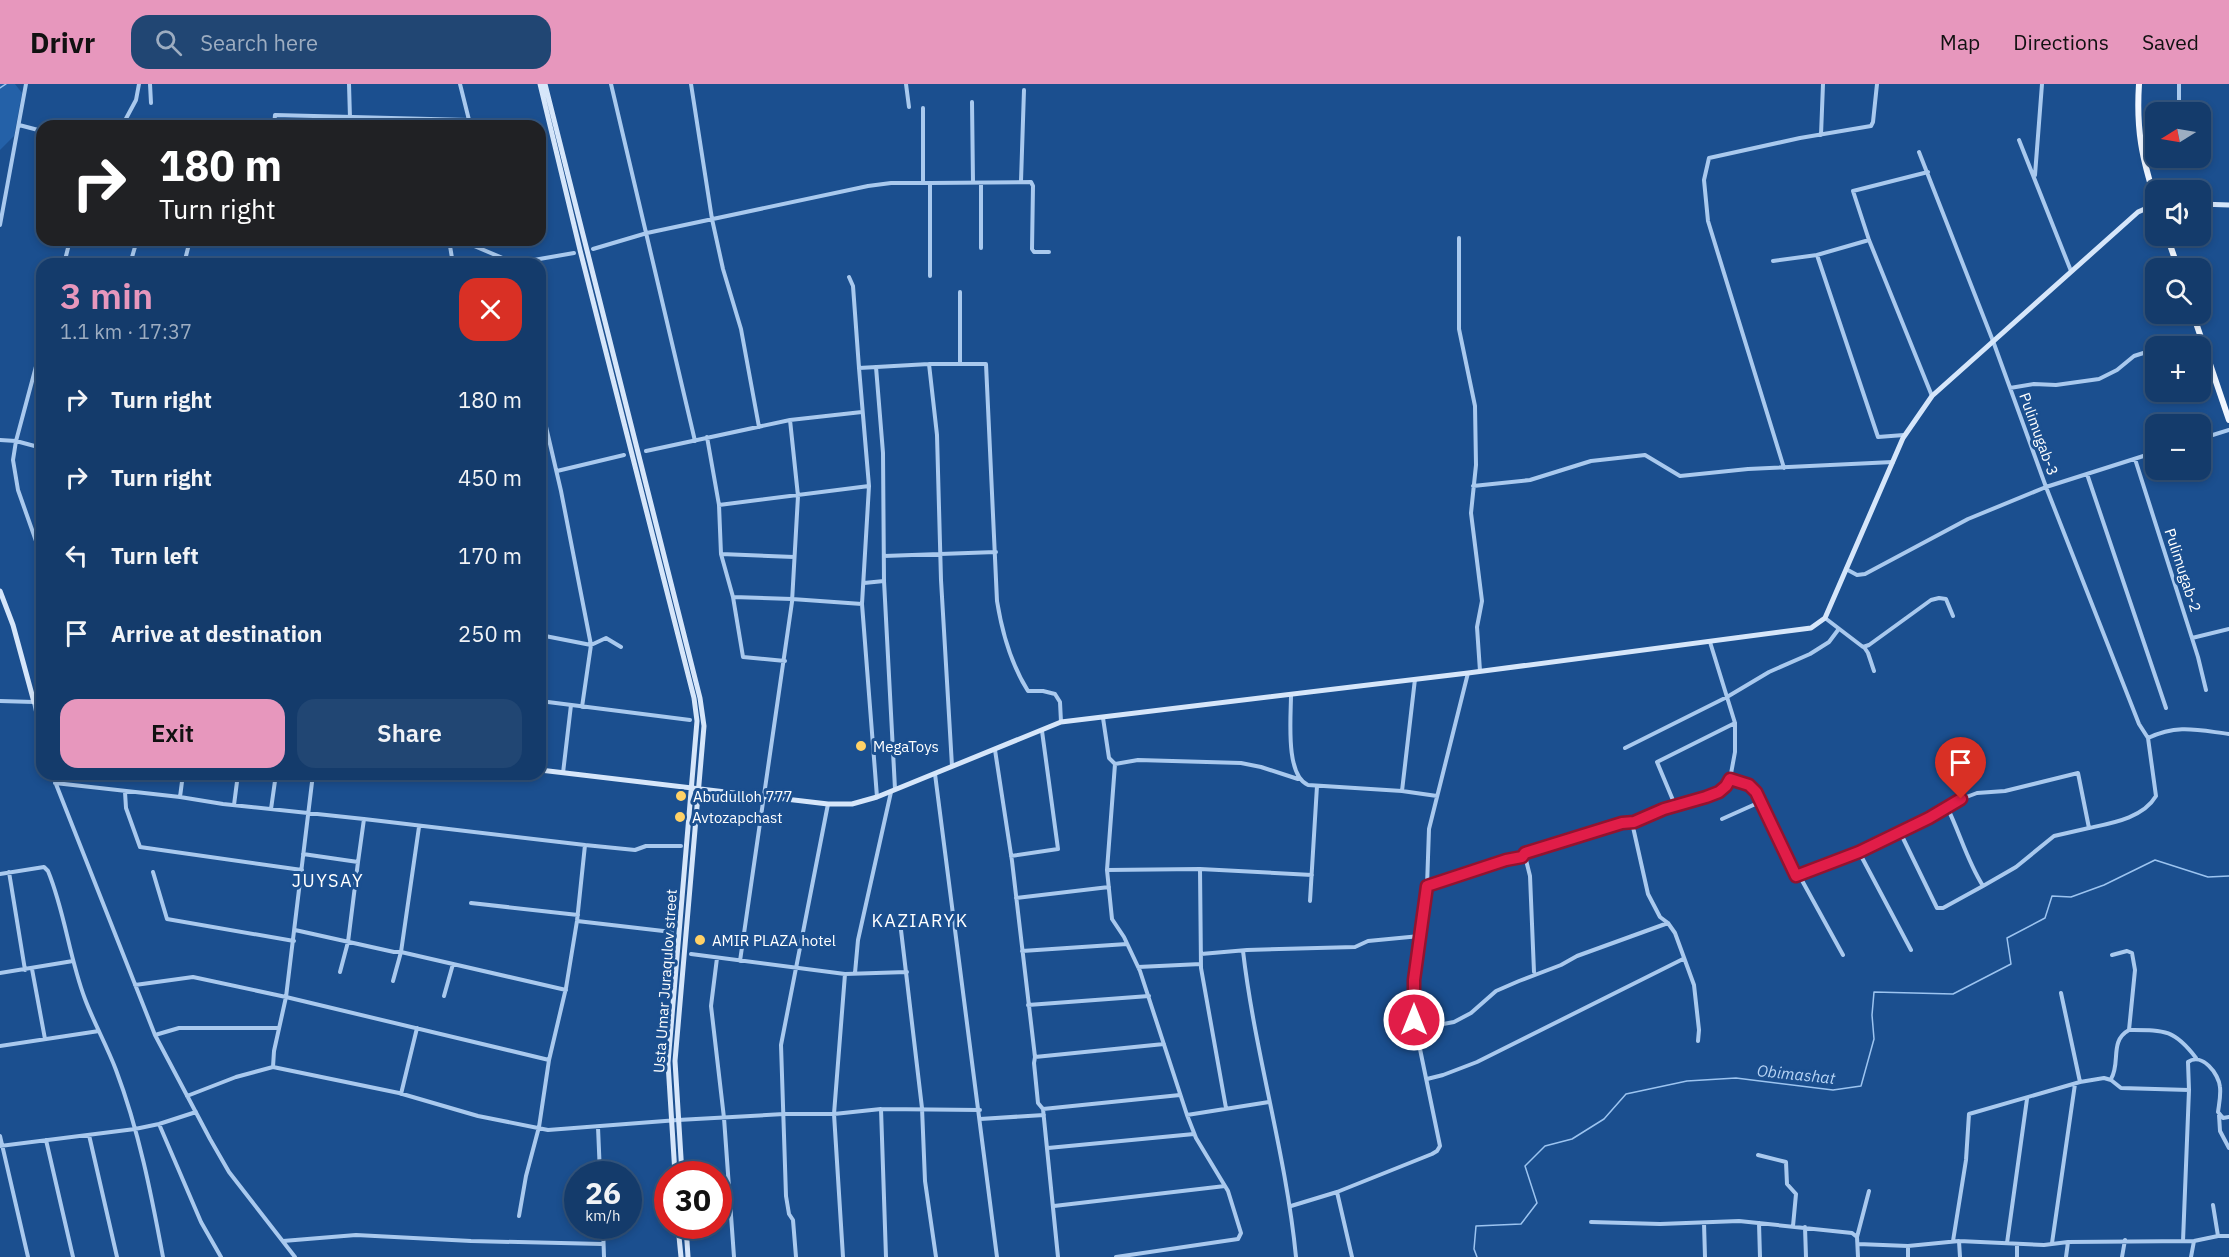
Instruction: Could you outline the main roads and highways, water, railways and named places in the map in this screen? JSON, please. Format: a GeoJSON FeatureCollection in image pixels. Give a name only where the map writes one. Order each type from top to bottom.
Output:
{"type":"FeatureCollection","features":[{"type":"Feature","properties":{"kind":"main road"},"geometry":{"type":"LineString","coordinates":[[540,84],[582,261],[694,698],[697,721],[696,789]]}},
{"type":"Feature","properties":{"kind":"main road"},"geometry":{"type":"LineString","coordinates":[[545,84],[700,698],[704,726],[696,789]]}},
{"type":"Feature","properties":{"kind":"main road"},"geometry":{"type":"LineString","coordinates":[[2139,84],[2137,109],[2140,148],[2149,180]]}},
{"type":"Feature","properties":{"kind":"main road"},"geometry":{"type":"LineString","coordinates":[[2211,204],[2229,205]]}},
{"type":"Feature","properties":{"kind":"main road"},"geometry":{"type":"LineString","coordinates":[[546,771],[828,804],[852,804],[893,791],[1061,722],[1468,673],[1811,628],[1825,618],[1905,435],[1932,396],[2138,212],[2145,208]]}},
{"type":"Feature","properties":{"kind":"main road"},"geometry":{"type":"LineString","coordinates":[[2196,324],[2229,420]]}},
{"type":"Feature","properties":{"kind":"main road"},"geometry":{"type":"LineString","coordinates":[[0,591],[13,625],[33,702],[36,703]]}},
{"type":"Feature","properties":{"kind":"main road","name":"Usta Umar Juraqulov street"},"geometry":{"type":"LineString","coordinates":[[675,1161],[675,1060],[696,789]]}},
{"type":"Feature","properties":{"kind":"main road","name":"Usta Umar Juraqulov street"},"geometry":{"type":"LineString","coordinates":[[675,1120],[680,1161]]}},
{"type":"Feature","properties":{"kind":"main road"},"geometry":{"type":"LineString","coordinates":[[679,1239],[681,1257]]}},
{"type":"Feature","properties":{"kind":"main road"},"geometry":{"type":"LineString","coordinates":[[687,1239],[688,1257]]}},
{"type":"Feature","properties":{"kind":"waterway"},"geometry":{"type":"LineString","coordinates":[[0,88],[6,84]]}},
{"type":"Feature","properties":{"kind":"waterway","name":"Obimashat"},"geometry":{"type":"LineString","coordinates":[[1477,1257],[1474,1249],[1476,1226],[1521,1224],[1537,1203],[1525,1166],[1545,1146],[1572,1139],[1604,1119],[1626,1094],[1687,1081],[1736,1078],[1833,1090],[1861,1086],[1874,1039],[1872,1015],[1874,992],[1953,994],[2011,964],[2007,938],[2045,918],[2052,896],[2071,897],[2104,885],[2155,860],[2208,877],[2229,876]]}},
{"type":"Feature","properties":{"kind":"place","name":"MegaToys"},"geometry":{"type":"Point","coordinates":[861,746]}},
{"type":"Feature","properties":{"kind":"place","name":"Abudulloh 777"},"geometry":{"type":"Point","coordinates":[681,796]}},
{"type":"Feature","properties":{"kind":"place","name":"Avtozapchast"},"geometry":{"type":"Point","coordinates":[680,817]}},
{"type":"Feature","properties":{"kind":"place","name":"AMIR PLAZA hotel"},"geometry":{"type":"Point","coordinates":[700,940]}},
{"type":"Feature","properties":{"kind":"district","name":"JUYSAY"},"geometry":{"type":"Point","coordinates":[328,880]}},
{"type":"Feature","properties":{"kind":"district","name":"KAZIARYK"},"geometry":{"type":"Point","coordinates":[920,920]}}]}
